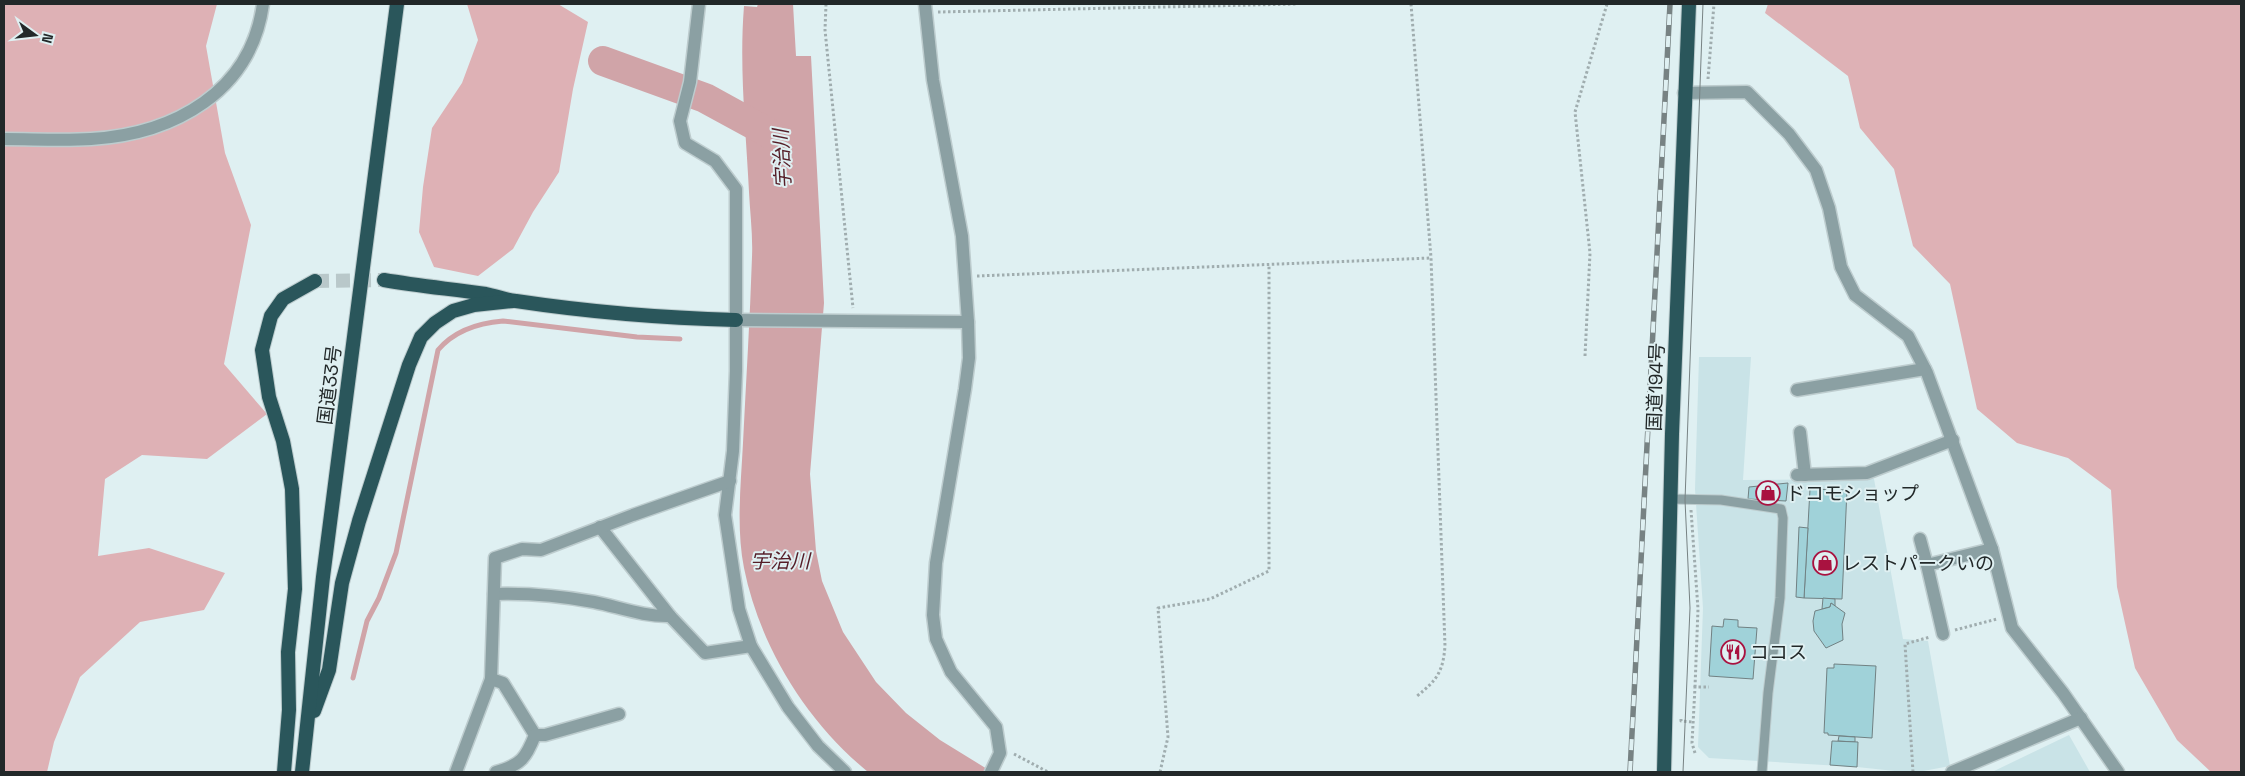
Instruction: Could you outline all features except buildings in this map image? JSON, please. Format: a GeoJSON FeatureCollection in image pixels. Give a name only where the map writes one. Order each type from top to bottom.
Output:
{"type":"FeatureCollection","features":[{"type":"Feature","properties":{"kind":"highway","name":"国道33号"},"geometry":{"type":"LineString","coordinates":[[302,772],[325,567],[397,4]]}},
{"type":"Feature","properties":{"kind":"highway","name":"国道194号"},"geometry":{"type":"LineString","coordinates":[[1664,772],[1670,500],[1684,93],[1689,4]]}},
{"type":"Feature","properties":{"kind":"highway"},"geometry":{"type":"LineString","coordinates":[[384,280],[444,290],[487,294],[513,301],[613,313],[736,320]]}},
{"type":"Feature","properties":{"kind":"highway"},"geometry":{"type":"LineString","coordinates":[[284,772],[289,710],[288,652],[294,589],[292,489],[283,441],[268,390],[262,350],[271,316],[283,299],[315,281]]}},
{"type":"Feature","properties":{"kind":"highway"},"geometry":{"type":"LineString","coordinates":[[306,733],[329,670],[342,583],[359,521],[409,365],[421,337],[435,323],[453,310],[474,305],[513,301]]}},
{"type":"Feature","properties":{"kind":"street"},"geometry":{"type":"LineString","coordinates":[[4,139],[91,139],[133,134],[165,124],[194,111],[236,73],[250,48],[261,22],[263,4]]}},
{"type":"Feature","properties":{"kind":"street"},"geometry":{"type":"LineString","coordinates":[[699,4],[690,82],[680,121],[686,143],[715,161],[736,190],[736,320],[730,481],[725,515],[731,570],[739,609],[752,646],[788,707],[818,746],[845,772]]}},
{"type":"Feature","properties":{"kind":"street"},"geometry":{"type":"LineString","coordinates":[[925,8],[933,80],[962,236],[968,322],[968,358],[965,388],[936,563],[933,615],[936,639],[946,662],[957,681],[993,722],[1000,750],[991,772]]}},
{"type":"Feature","properties":{"kind":"street"},"geometry":{"type":"LineString","coordinates":[[1684,93],[1747,92],[1789,134],[1816,170],[1829,208],[1841,267],[1855,295],[1908,336],[1925,368],[1992,549],[2012,628],[2081,718],[2118,772]]}},
{"type":"Feature","properties":{"kind":"street"},"geometry":{"type":"LineString","coordinates":[[736,320],[968,322]]}},
{"type":"Feature","properties":{"kind":"street"},"geometry":{"type":"LineString","coordinates":[[1797,390],[1925,368]]}},
{"type":"Feature","properties":{"kind":"street"},"geometry":{"type":"LineString","coordinates":[[1800,432],[1801,475],[1867,473],[1953,440]]}},
{"type":"Feature","properties":{"kind":"street"},"geometry":{"type":"LineString","coordinates":[[456,772],[491,678],[495,558],[522,549],[541,550],[730,481]]}},
{"type":"Feature","properties":{"kind":"street"},"geometry":{"type":"LineString","coordinates":[[600,527],[670,616],[705,653],[752,646]]}},
{"type":"Feature","properties":{"kind":"street"},"geometry":{"type":"LineString","coordinates":[[1920,539],[1943,634]]}},
{"type":"Feature","properties":{"kind":"street"},"geometry":{"type":"LineString","coordinates":[[1927,565],[1992,549]]}},
{"type":"Feature","properties":{"kind":"street"},"geometry":{"type":"LineString","coordinates":[[494,594],[526,593],[593,602],[658,616],[670,616]]}},
{"type":"Feature","properties":{"kind":"street"},"geometry":{"type":"LineString","coordinates":[[491,678],[503,684],[535,735]]}},
{"type":"Feature","properties":{"kind":"street"},"geometry":{"type":"LineString","coordinates":[[535,735],[545,735],[619,714]]}},
{"type":"Feature","properties":{"kind":"street"},"geometry":{"type":"LineString","coordinates":[[1952,772],[2081,718]]}},
{"type":"Feature","properties":{"kind":"street"},"geometry":{"type":"LineString","coordinates":[[496,772],[513,768],[527,755],[535,735]]}},
{"type":"Feature","properties":{"kind":"street"},"geometry":{"type":"LineString","coordinates":[[1664,772],[1672,772]]}},
{"type":"Feature","properties":{"kind":"lane"},"geometry":{"type":"LineString","coordinates":[[1670,500],[1721,500],[1781,509],[1783,518],[1780,598],[1768,693],[1762,772]]}},
{"type":"Feature","properties":{"kind":"path"},"geometry":{"type":"LineString","coordinates":[[826,4],[825,39],[849,321]]}},
{"type":"Feature","properties":{"kind":"path"},"geometry":{"type":"LineString","coordinates":[[925,8],[1296,4]]}},
{"type":"Feature","properties":{"kind":"path"},"geometry":{"type":"LineString","coordinates":[[1411,4],[1431,258],[1445,646],[1443,668],[1431,685],[1417,696]]}},
{"type":"Feature","properties":{"kind":"path"},"geometry":{"type":"LineString","coordinates":[[1585,356],[1590,253],[1575,112],[1607,4]]}},
{"type":"Feature","properties":{"kind":"path"},"geometry":{"type":"LineString","coordinates":[[1707,92],[1714,4]]}},
{"type":"Feature","properties":{"kind":"path"},"geometry":{"type":"LineString","coordinates":[[966,277],[1431,258]]}},
{"type":"Feature","properties":{"kind":"path"},"geometry":{"type":"LineString","coordinates":[[1160,772],[1168,737],[1158,608],[1210,599],[1269,571],[1269,265]]}},
{"type":"Feature","properties":{"kind":"path"},"geometry":{"type":"LineString","coordinates":[[1691,500],[1698,609],[1692,743],[1694,753]]}},
{"type":"Feature","properties":{"kind":"path"},"geometry":{"type":"LineString","coordinates":[[1913,772],[1905,644],[2008,616]]}},
{"type":"Feature","properties":{"kind":"path"},"geometry":{"type":"LineString","coordinates":[[1695,686],[1709,687]]}},
{"type":"Feature","properties":{"kind":"path"},"geometry":{"type":"LineString","coordinates":[[1681,714],[1681,721],[1693,722]]}},
{"type":"Feature","properties":{"kind":"path"},"geometry":{"type":"LineString","coordinates":[[1000,750],[1048,772]]}},
{"type":"Feature","properties":{"kind":"shaded area"},"geometry":{"type":"Polygon","coordinates":[[[4,4],[217,4],[206,46],[225,153],[251,225],[224,364],[267,414],[207,459],[142,455],[105,479],[98,556],[149,548],[225,573],[204,610],[140,622],[80,677],[54,742],[47,772],[4,772],[4,4]]]}},
{"type":"Feature","properties":{"kind":"shaded area"},"geometry":{"type":"Polygon","coordinates":[[[467,4],[558,4],[588,22],[573,89],[559,172],[533,212],[513,249],[478,276],[434,267],[419,232],[423,187],[432,128],[462,83],[478,40],[467,4]]]}},
{"type":"Feature","properties":{"kind":"shaded area"},"geometry":{"type":"Polygon","coordinates":[[[1768,4],[2241,4],[2241,772],[2211,772],[2177,740],[2135,668],[2117,587],[2111,490],[2068,458],[2017,443],[1977,409],[1950,284],[1913,246],[1894,169],[1860,128],[1848,76],[1765,13],[1768,4]]]}},
{"type":"Feature","properties":{"kind":"shaded area"},"geometry":{"type":"Polygon","coordinates":[[[1699,357],[1751,357],[1743,480],[1874,479],[1903,639],[1928,641],[1950,766],[1918,772],[1904,772],[1857,767],[1709,758],[1698,747],[1703,608],[1695,489],[1699,357]]]}},
{"type":"Feature","properties":{"kind":"shaded area"},"geometry":{"type":"Polygon","coordinates":[[[2069,735],[2090,772],[1992,772],[2069,735]]]}},
{"type":"Feature","properties":{"kind":"water","name":"宇治川"},"geometry":{"type":"Polygon","coordinates":[[[758,4],[793,4],[796,56],[811,56],[824,303],[810,474],[816,551],[822,581],[843,632],[876,682],[906,713],[940,740],[992,772],[868,772],[825,730],[806,706],[774,654],[761,626],[751,597],[744,568],[740,537],[740,490],[752,249],[742,52],[744,6],[757,7],[758,4]]]}},
{"type":"Feature","properties":{"kind":"waterway"},"geometry":{"type":"LineString","coordinates":[[603,61],[705,98],[780,139]]}},
{"type":"Feature","properties":{"kind":"waterway"},"geometry":{"type":"LineString","coordinates":[[353,678],[367,621],[379,598],[396,553],[438,350],[459,333],[476,326],[503,321],[637,337],[680,339]]}},
{"type":"Feature","properties":{"kind":"tunnel"},"geometry":{"type":"LineString","coordinates":[[315,281],[384,280]]}},
{"type":"Feature","properties":{"kind":"tram line"},"geometry":{"type":"LineString","coordinates":[[1683,772],[1690,608],[1685,500],[1703,4]]}},
{"type":"Feature","properties":{"kind":"railway"},"geometry":{"type":"LineString","coordinates":[[1630,772],[1670,4]]}},
{"type":"Feature","properties":{"kind":"place","name":"ドコモショップ"},"geometry":{"type":"Point","coordinates":[1768,493]}},
{"type":"Feature","properties":{"kind":"place","name":"レストパークいの"},"geometry":{"type":"Point","coordinates":[1825,563]}},
{"type":"Feature","properties":{"kind":"place","name":"ココス"},"geometry":{"type":"Point","coordinates":[1733,652]}}]}
